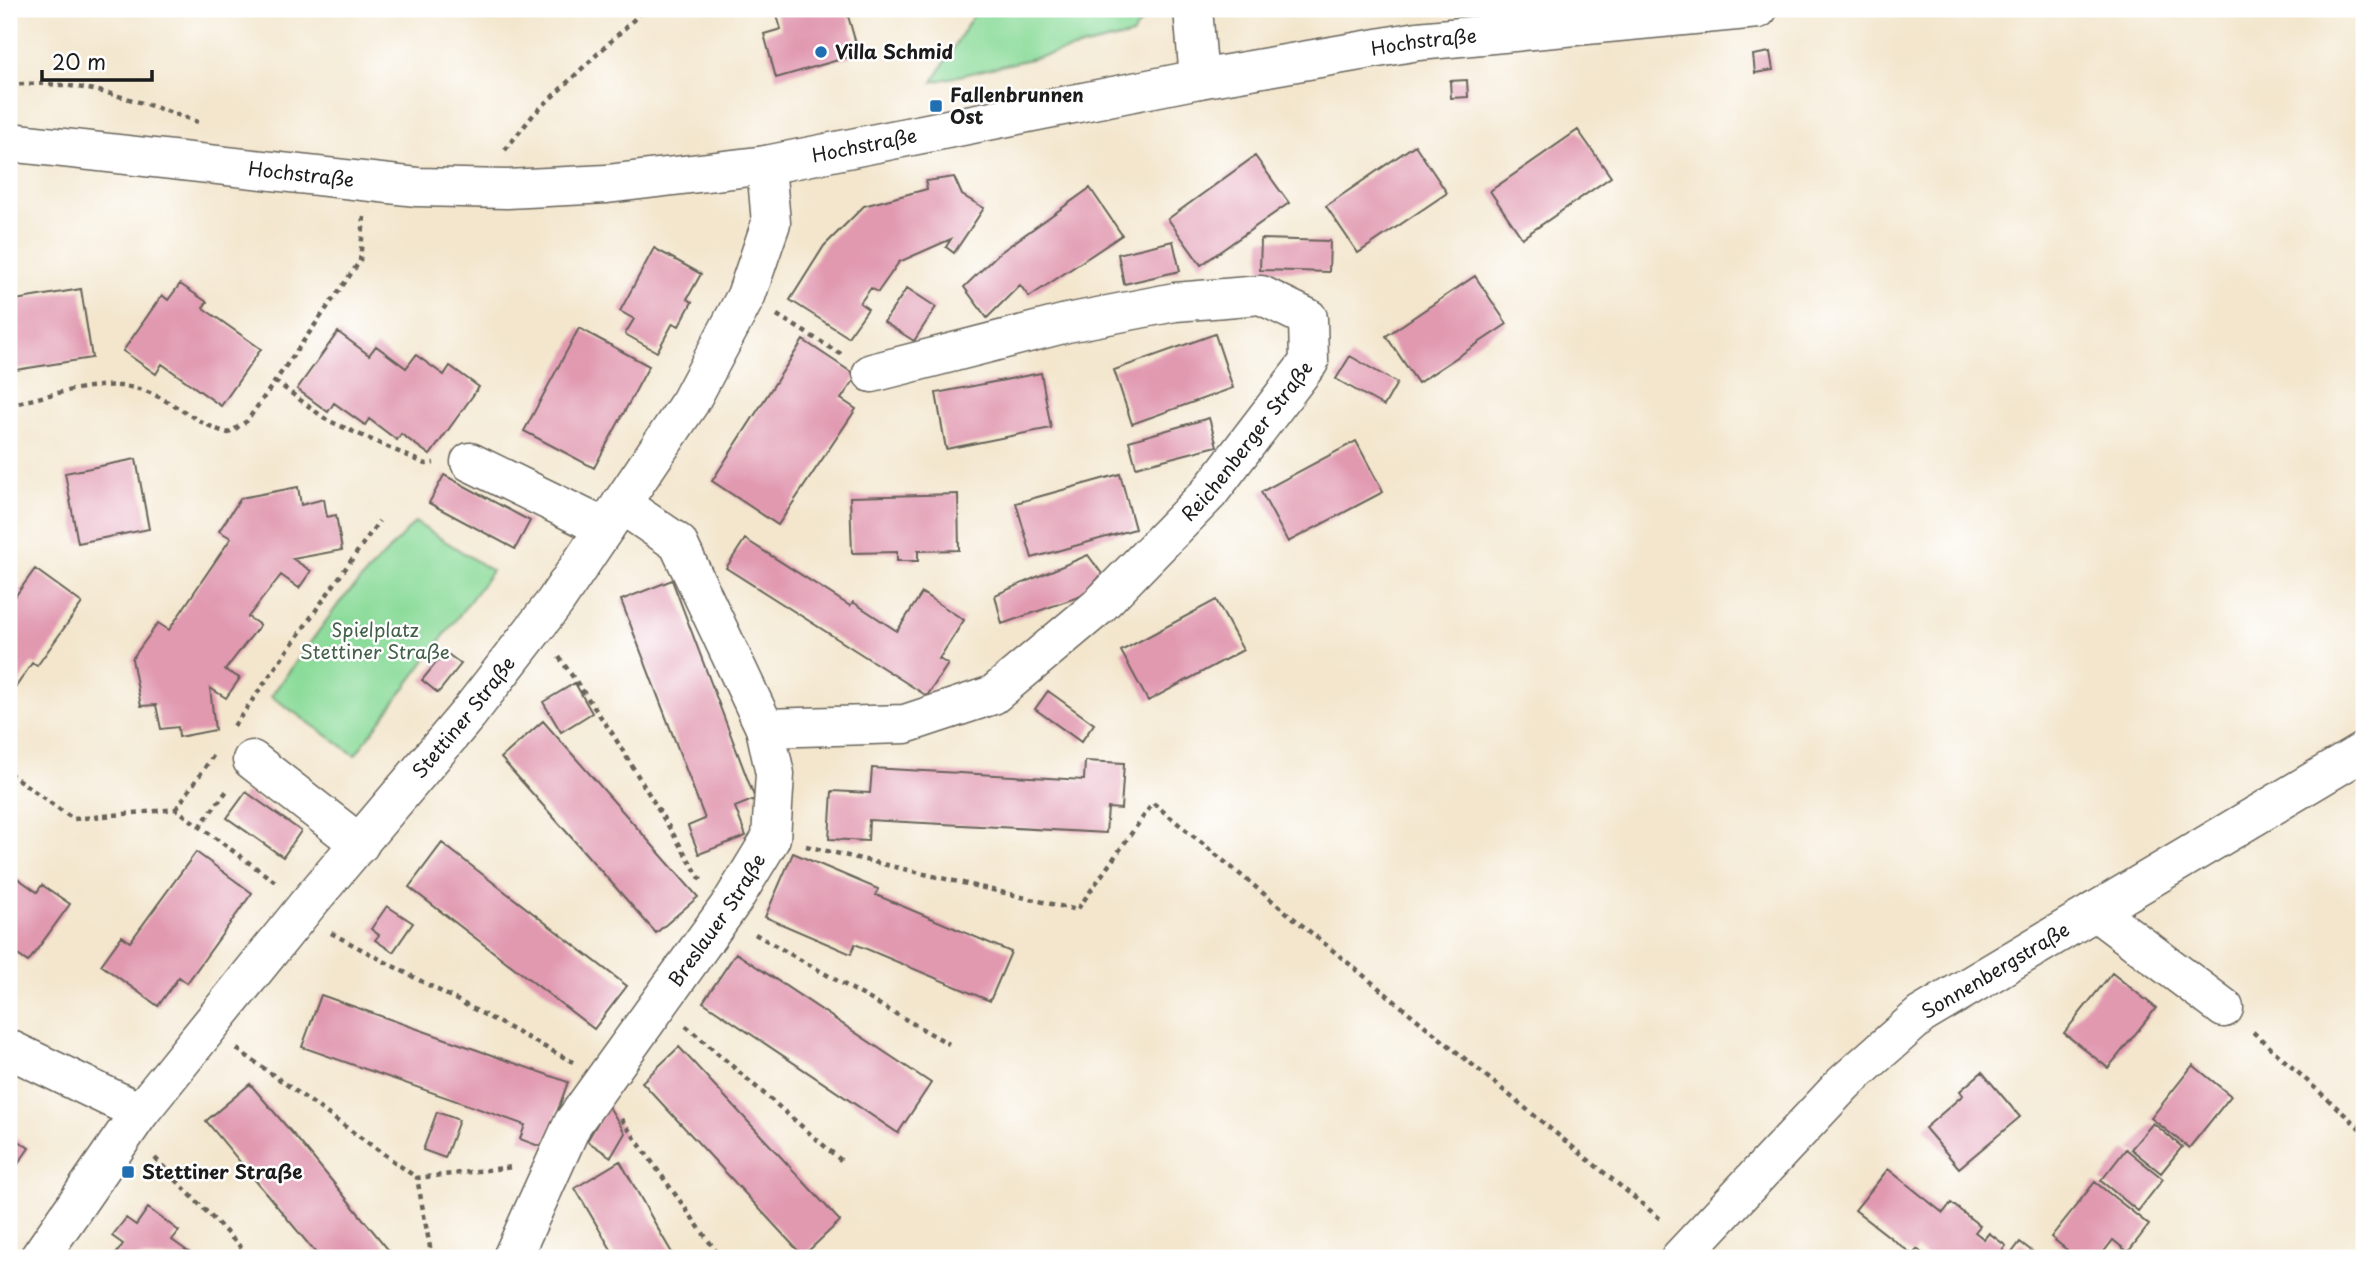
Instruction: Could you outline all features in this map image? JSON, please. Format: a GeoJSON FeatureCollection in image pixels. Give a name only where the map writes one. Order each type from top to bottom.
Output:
{"type":"FeatureCollection","features":[{"type":"Feature","properties":{"kind":"street"},"geometry":{"type":"LineString","coordinates":[[1193,9],[1199,79]]}},
{"type":"Feature","properties":{"kind":"street","name":"Hochstraße"},"geometry":{"type":"LineString","coordinates":[[9,142],[417,187],[532,188],[607,184],[765,165],[1199,79],[1418,41],[1758,9]]}},
{"type":"Feature","properties":{"kind":"street","name":"Stettiner Straße"},"geometry":{"type":"LineString","coordinates":[[39,1258],[134,1121],[207,1028],[483,694],[555,601],[690,402],[747,296],[771,223],[765,165]]}},
{"type":"Feature","properties":{"kind":"street","name":"Reichenberger Straße"},"geometry":{"type":"LineString","coordinates":[[765,728],[905,724],[993,695],[1098,607],[1209,493],[1309,362],[1308,318],[1261,295],[1175,302],[1067,323],[872,373]]}},
{"type":"Feature","properties":{"kind":"street","name":"Breslauer Straße"},"geometry":{"type":"LineString","coordinates":[[470,462],[678,543],[765,728],[775,774],[771,838],[732,902],[573,1123],[512,1258]]}},
{"type":"Feature","properties":{"kind":"street"},"geometry":{"type":"LineString","coordinates":[[232,749],[360,844]]}},
{"type":"Feature","properties":{"kind":"street","name":"Sonnenbergstraße"},"geometry":{"type":"LineString","coordinates":[[1674,1244],[1844,1083],[1921,1015],[2364,751]]}},
{"type":"Feature","properties":{"kind":"street"},"geometry":{"type":"LineString","coordinates":[[2095,911],[2224,1008]]}},
{"type":"Feature","properties":{"kind":"street"},"geometry":{"type":"LineString","coordinates":[[9,1049],[134,1121]]}},
{"type":"Feature","properties":{"kind":"path"},"geometry":{"type":"LineString","coordinates":[[534,114],[645,9]]}},
{"type":"Feature","properties":{"kind":"path"},"geometry":{"type":"LineString","coordinates":[[9,85],[44,82],[104,90],[206,125]]}},
{"type":"Feature","properties":{"kind":"path"},"geometry":{"type":"LineString","coordinates":[[9,405],[114,384],[144,390],[207,427],[229,433],[247,421],[360,261],[368,181]]}},
{"type":"Feature","properties":{"kind":"path"},"geometry":{"type":"LineString","coordinates":[[747,296],[872,373]]}},
{"type":"Feature","properties":{"kind":"path"},"geometry":{"type":"LineString","coordinates":[[275,381],[327,420],[426,464],[470,462]]}},
{"type":"Feature","properties":{"kind":"path"},"geometry":{"type":"LineString","coordinates":[[176,810],[232,749],[379,521]]}},
{"type":"Feature","properties":{"kind":"path"},"geometry":{"type":"LineString","coordinates":[[199,827],[232,749]]}},
{"type":"Feature","properties":{"kind":"path"},"geometry":{"type":"LineString","coordinates":[[9,773],[73,819],[176,810],[303,910],[601,1083],[721,1258]]}},
{"type":"Feature","properties":{"kind":"path"},"geometry":{"type":"LineString","coordinates":[[771,838],[1077,910],[1153,803],[1664,1221],[1674,1244]]}},
{"type":"Feature","properties":{"kind":"path"},"geometry":{"type":"LineString","coordinates":[[658,1002],[844,1163]]}},
{"type":"Feature","properties":{"kind":"path"},"geometry":{"type":"LineString","coordinates":[[2224,1008],[2300,1071],[2364,1132]]}},
{"type":"Feature","properties":{"kind":"path"},"geometry":{"type":"LineString","coordinates":[[207,1028],[417,1178],[556,1162]]}},
{"type":"Feature","properties":{"kind":"path"},"geometry":{"type":"LineString","coordinates":[[134,1121],[251,1258]]}},
{"type":"Feature","properties":{"kind":"path"},"geometry":{"type":"LineString","coordinates":[[417,1178],[432,1258]]}},
{"type":"Feature","properties":{"kind":"green space"},"geometry":{"type":"Polygon","coordinates":[[[977,9],[1150,9],[1132,35],[933,82],[977,9]]]}},
{"type":"Feature","properties":{"kind":"green space","name":"Spielplatz Stettiner Straße"},"geometry":{"type":"Polygon","coordinates":[[[415,522],[492,571],[355,755],[271,696],[340,602],[415,522]]]}},
{"type":"Feature","properties":{"kind":"building"},"geometry":{"type":"Polygon","coordinates":[[[775,9],[846,9],[859,54],[776,78],[764,34],[781,29],[775,9]]]}},
{"type":"Feature","properties":{"kind":"building"},"geometry":{"type":"Polygon","coordinates":[[[1770,52],[1773,70],[1755,73],[1753,55],[1770,52]]]}},
{"type":"Feature","properties":{"kind":"building"},"geometry":{"type":"Polygon","coordinates":[[[1467,80],[1468,97],[1451,98],[1450,81],[1467,80]]]}},
{"type":"Feature","properties":{"kind":"building"},"geometry":{"type":"Polygon","coordinates":[[[1578,130],[1611,177],[1522,238],[1490,191],[1578,130]]]}},
{"type":"Feature","properties":{"kind":"building"},"geometry":{"type":"Polygon","coordinates":[[[1415,145],[1447,193],[1358,253],[1326,206],[1415,145]]]}},
{"type":"Feature","properties":{"kind":"building"},"geometry":{"type":"Polygon","coordinates":[[[1255,156],[1289,203],[1201,265],[1168,219],[1255,156]]]}},
{"type":"Feature","properties":{"kind":"building"},"geometry":{"type":"Polygon","coordinates":[[[954,177],[962,195],[984,208],[954,253],[946,247],[951,239],[899,262],[878,292],[871,288],[860,303],[868,309],[848,337],[790,300],[824,246],[864,206],[927,189],[926,181],[954,177]]]}},
{"type":"Feature","properties":{"kind":"building"},"geometry":{"type":"Polygon","coordinates":[[[1090,188],[1122,235],[1029,297],[1020,285],[987,318],[964,287],[998,254],[1090,188]]]}},
{"type":"Feature","properties":{"kind":"building"},"geometry":{"type":"Polygon","coordinates":[[[1261,239],[1330,241],[1329,272],[1260,270],[1261,239]]]}},
{"type":"Feature","properties":{"kind":"building"},"geometry":{"type":"Polygon","coordinates":[[[1173,241],[1180,271],[1124,284],[1118,254],[1173,241]]]}},
{"type":"Feature","properties":{"kind":"building"},"geometry":{"type":"Polygon","coordinates":[[[654,248],[701,274],[687,299],[692,302],[679,326],[673,323],[657,352],[625,334],[634,319],[620,311],[654,248]]]}},
{"type":"Feature","properties":{"kind":"building"},"geometry":{"type":"Polygon","coordinates":[[[1475,276],[1507,324],[1418,383],[1386,336],[1475,276]]]}},
{"type":"Feature","properties":{"kind":"building"},"geometry":{"type":"Polygon","coordinates":[[[180,284],[207,302],[203,308],[261,349],[221,406],[162,364],[156,374],[123,351],[162,295],[168,300],[180,284]]]}},
{"type":"Feature","properties":{"kind":"building"},"geometry":{"type":"Polygon","coordinates":[[[907,288],[936,307],[914,341],[884,322],[907,288]]]}},
{"type":"Feature","properties":{"kind":"building"},"geometry":{"type":"Polygon","coordinates":[[[81,289],[92,358],[9,371],[9,301],[81,289]]]}},
{"type":"Feature","properties":{"kind":"building"},"geometry":{"type":"Polygon","coordinates":[[[579,328],[649,366],[594,468],[524,431],[579,328]]]}},
{"type":"Feature","properties":{"kind":"building"},"geometry":{"type":"Polygon","coordinates":[[[338,332],[369,355],[376,346],[406,368],[416,355],[444,375],[450,366],[479,387],[430,455],[401,434],[397,440],[369,419],[365,425],[334,403],[328,412],[297,389],[338,332]]]}},
{"type":"Feature","properties":{"kind":"building"},"geometry":{"type":"Polygon","coordinates":[[[1215,334],[1233,388],[1132,424],[1114,370],[1215,334]]]}},
{"type":"Feature","properties":{"kind":"building"},"geometry":{"type":"Polygon","coordinates":[[[803,340],[857,376],[841,399],[856,409],[778,525],[712,481],[803,340]]]}},
{"type":"Feature","properties":{"kind":"building"},"geometry":{"type":"Polygon","coordinates":[[[1350,356],[1397,383],[1384,406],[1336,379],[1350,356]]]}},
{"type":"Feature","properties":{"kind":"building"},"geometry":{"type":"Polygon","coordinates":[[[1041,373],[1051,428],[946,449],[936,393],[1041,373]]]}},
{"type":"Feature","properties":{"kind":"building"},"geometry":{"type":"Polygon","coordinates":[[[1209,418],[1217,446],[1136,467],[1129,441],[1209,418]]]}},
{"type":"Feature","properties":{"kind":"building"},"geometry":{"type":"Polygon","coordinates":[[[1356,441],[1383,492],[1288,542],[1261,492],[1356,441]]]}},
{"type":"Feature","properties":{"kind":"building"},"geometry":{"type":"Polygon","coordinates":[[[136,459],[149,529],[78,543],[65,473],[136,459]]]}},
{"type":"Feature","properties":{"kind":"building"},"geometry":{"type":"Polygon","coordinates":[[[1120,474],[1135,529],[1032,558],[1016,503],[1120,474]]]}},
{"type":"Feature","properties":{"kind":"building"},"geometry":{"type":"Polygon","coordinates":[[[444,475],[530,521],[515,549],[429,503],[444,475]]]}},
{"type":"Feature","properties":{"kind":"building"},"geometry":{"type":"Polygon","coordinates":[[[298,487],[301,505],[324,499],[327,517],[336,515],[342,550],[293,559],[311,571],[299,588],[281,575],[248,617],[260,625],[225,670],[240,678],[226,698],[210,688],[215,730],[179,737],[178,727],[161,729],[156,705],[141,706],[132,659],[158,623],[169,630],[231,538],[219,531],[241,498],[298,487]]]}},
{"type":"Feature","properties":{"kind":"building"},"geometry":{"type":"Polygon","coordinates":[[[958,494],[959,550],[918,551],[918,561],[897,561],[897,552],[852,553],[850,497],[958,494]]]}},
{"type":"Feature","properties":{"kind":"building"},"geometry":{"type":"Polygon","coordinates":[[[745,539],[850,606],[853,602],[897,631],[922,593],[964,620],[939,659],[948,664],[927,696],[726,568],[745,539]]]}},
{"type":"Feature","properties":{"kind":"building"},"geometry":{"type":"Polygon","coordinates":[[[1088,555],[1102,574],[1084,595],[1002,624],[995,595],[1088,555]]]}},
{"type":"Feature","properties":{"kind":"building"},"geometry":{"type":"Polygon","coordinates":[[[35,569],[82,603],[37,666],[32,663],[11,694],[9,605],[35,569]]]}},
{"type":"Feature","properties":{"kind":"building"},"geometry":{"type":"Polygon","coordinates":[[[672,580],[755,799],[735,807],[746,836],[699,854],[688,826],[705,819],[621,600],[672,580]]]}},
{"type":"Feature","properties":{"kind":"building"},"geometry":{"type":"Polygon","coordinates":[[[1216,600],[1243,650],[1148,701],[1121,651],[1216,600]]]}},
{"type":"Feature","properties":{"kind":"building"},"geometry":{"type":"Polygon","coordinates":[[[445,652],[461,664],[438,693],[422,680],[445,652]]]}},
{"type":"Feature","properties":{"kind":"building"},"geometry":{"type":"Polygon","coordinates":[[[575,683],[592,713],[561,732],[543,702],[575,683]]]}},
{"type":"Feature","properties":{"kind":"building"},"geometry":{"type":"Polygon","coordinates":[[[1048,691],[1094,724],[1081,742],[1035,709],[1048,691]]]}},
{"type":"Feature","properties":{"kind":"building"},"geometry":{"type":"Polygon","coordinates":[[[543,721],[698,897],[656,933],[501,758],[543,721]]]}},
{"type":"Feature","properties":{"kind":"building"},"geometry":{"type":"Polygon","coordinates":[[[1085,761],[1124,763],[1121,809],[1108,808],[1106,833],[869,820],[868,841],[829,839],[832,791],[870,793],[872,768],[1084,780],[1085,761]]]}},
{"type":"Feature","properties":{"kind":"building"},"geometry":{"type":"Polygon","coordinates":[[[246,792],[301,831],[283,857],[227,818],[246,792]]]}},
{"type":"Feature","properties":{"kind":"building"},"geometry":{"type":"Polygon","coordinates":[[[442,843],[627,986],[594,1029],[409,887],[442,843]]]}},
{"type":"Feature","properties":{"kind":"building"},"geometry":{"type":"Polygon","coordinates":[[[196,852],[252,893],[187,983],[179,977],[158,1006],[101,965],[122,936],[130,942],[196,852]]]}},
{"type":"Feature","properties":{"kind":"building"},"geometry":{"type":"Polygon","coordinates":[[[793,853],[878,889],[876,895],[1011,952],[990,1001],[855,944],[851,954],[765,917],[793,853]]]}},
{"type":"Feature","properties":{"kind":"building"},"geometry":{"type":"Polygon","coordinates":[[[9,872],[37,892],[42,885],[70,904],[28,962],[9,949],[9,872]]]}},
{"type":"Feature","properties":{"kind":"building"},"geometry":{"type":"Polygon","coordinates":[[[387,906],[413,923],[393,952],[375,940],[379,935],[371,929],[387,906]]]}},
{"type":"Feature","properties":{"kind":"building"},"geometry":{"type":"Polygon","coordinates":[[[736,953],[931,1083],[898,1133],[703,1002],[736,953]]]}},
{"type":"Feature","properties":{"kind":"building"},"geometry":{"type":"Polygon","coordinates":[[[2112,973],[2156,1008],[2108,1068],[2064,1033],[2112,973]]]}},
{"type":"Feature","properties":{"kind":"building"},"geometry":{"type":"Polygon","coordinates":[[[321,995],[568,1082],[544,1148],[520,1139],[525,1125],[302,1047],[321,995]]]}},
{"type":"Feature","properties":{"kind":"building"},"geometry":{"type":"Polygon","coordinates":[[[679,1047],[840,1221],[803,1256],[642,1082],[679,1047]]]}},
{"type":"Feature","properties":{"kind":"building"},"geometry":{"type":"Polygon","coordinates":[[[2193,1065],[2231,1096],[2189,1148],[2151,1118],[2193,1065]]]}},
{"type":"Feature","properties":{"kind":"building"},"geometry":{"type":"Polygon","coordinates":[[[1982,1072],[2020,1117],[1959,1168],[1925,1128],[1963,1095],[1960,1091],[1982,1072]]]}},
{"type":"Feature","properties":{"kind":"building"},"geometry":{"type":"Polygon","coordinates":[[[250,1084],[395,1258],[320,1258],[206,1121],[250,1084]]]}},
{"type":"Feature","properties":{"kind":"building"},"geometry":{"type":"Polygon","coordinates":[[[608,1105],[625,1133],[611,1157],[587,1141],[608,1105]]]}},
{"type":"Feature","properties":{"kind":"building"},"geometry":{"type":"Polygon","coordinates":[[[437,1112],[459,1120],[445,1158],[423,1150],[437,1112]]]}},
{"type":"Feature","properties":{"kind":"building"},"geometry":{"type":"Polygon","coordinates":[[[2153,1123],[2182,1147],[2161,1173],[2131,1149],[2153,1123]]]}},
{"type":"Feature","properties":{"kind":"building"},"geometry":{"type":"Polygon","coordinates":[[[9,1134],[29,1148],[9,1177],[9,1134]]]}},
{"type":"Feature","properties":{"kind":"building"},"geometry":{"type":"Polygon","coordinates":[[[2126,1149],[2163,1179],[2138,1211],[2101,1181],[2126,1149]]]}},
{"type":"Feature","properties":{"kind":"building"},"geometry":{"type":"Polygon","coordinates":[[[620,1161],[675,1258],[616,1258],[575,1188],[620,1161]]]}},
{"type":"Feature","properties":{"kind":"building"},"geometry":{"type":"Polygon","coordinates":[[[1888,1169],[1943,1213],[1951,1203],[1980,1226],[1975,1232],[1984,1239],[1989,1233],[2006,1246],[1996,1258],[1928,1258],[1917,1249],[1913,1255],[1855,1210],[1888,1169]]]}},
{"type":"Feature","properties":{"kind":"building"},"geometry":{"type":"Polygon","coordinates":[[[2095,1182],[2149,1225],[2128,1252],[2113,1240],[2099,1258],[2077,1258],[2051,1237],[2095,1182]]]}},
{"type":"Feature","properties":{"kind":"building"},"geometry":{"type":"Polygon","coordinates":[[[148,1208],[179,1231],[172,1240],[197,1258],[114,1257],[123,1244],[112,1236],[126,1218],[136,1225],[148,1208]]]}},
{"type":"Feature","properties":{"kind":"building"},"geometry":{"type":"Polygon","coordinates":[[[2020,1242],[2041,1258],[2008,1258],[2020,1242]]]}},
{"type":"Feature","properties":{"kind":"place","name":"Villa Schmid"},"geometry":{"type":"Point","coordinates":[821,52]}},
{"type":"Feature","properties":{"kind":"place","name":"Fallenbrunnen Ost"},"geometry":{"type":"Point","coordinates":[936,106]}},
{"type":"Feature","properties":{"kind":"place","name":"Stettiner Straße"},"geometry":{"type":"Point","coordinates":[128,1172]}}]}
